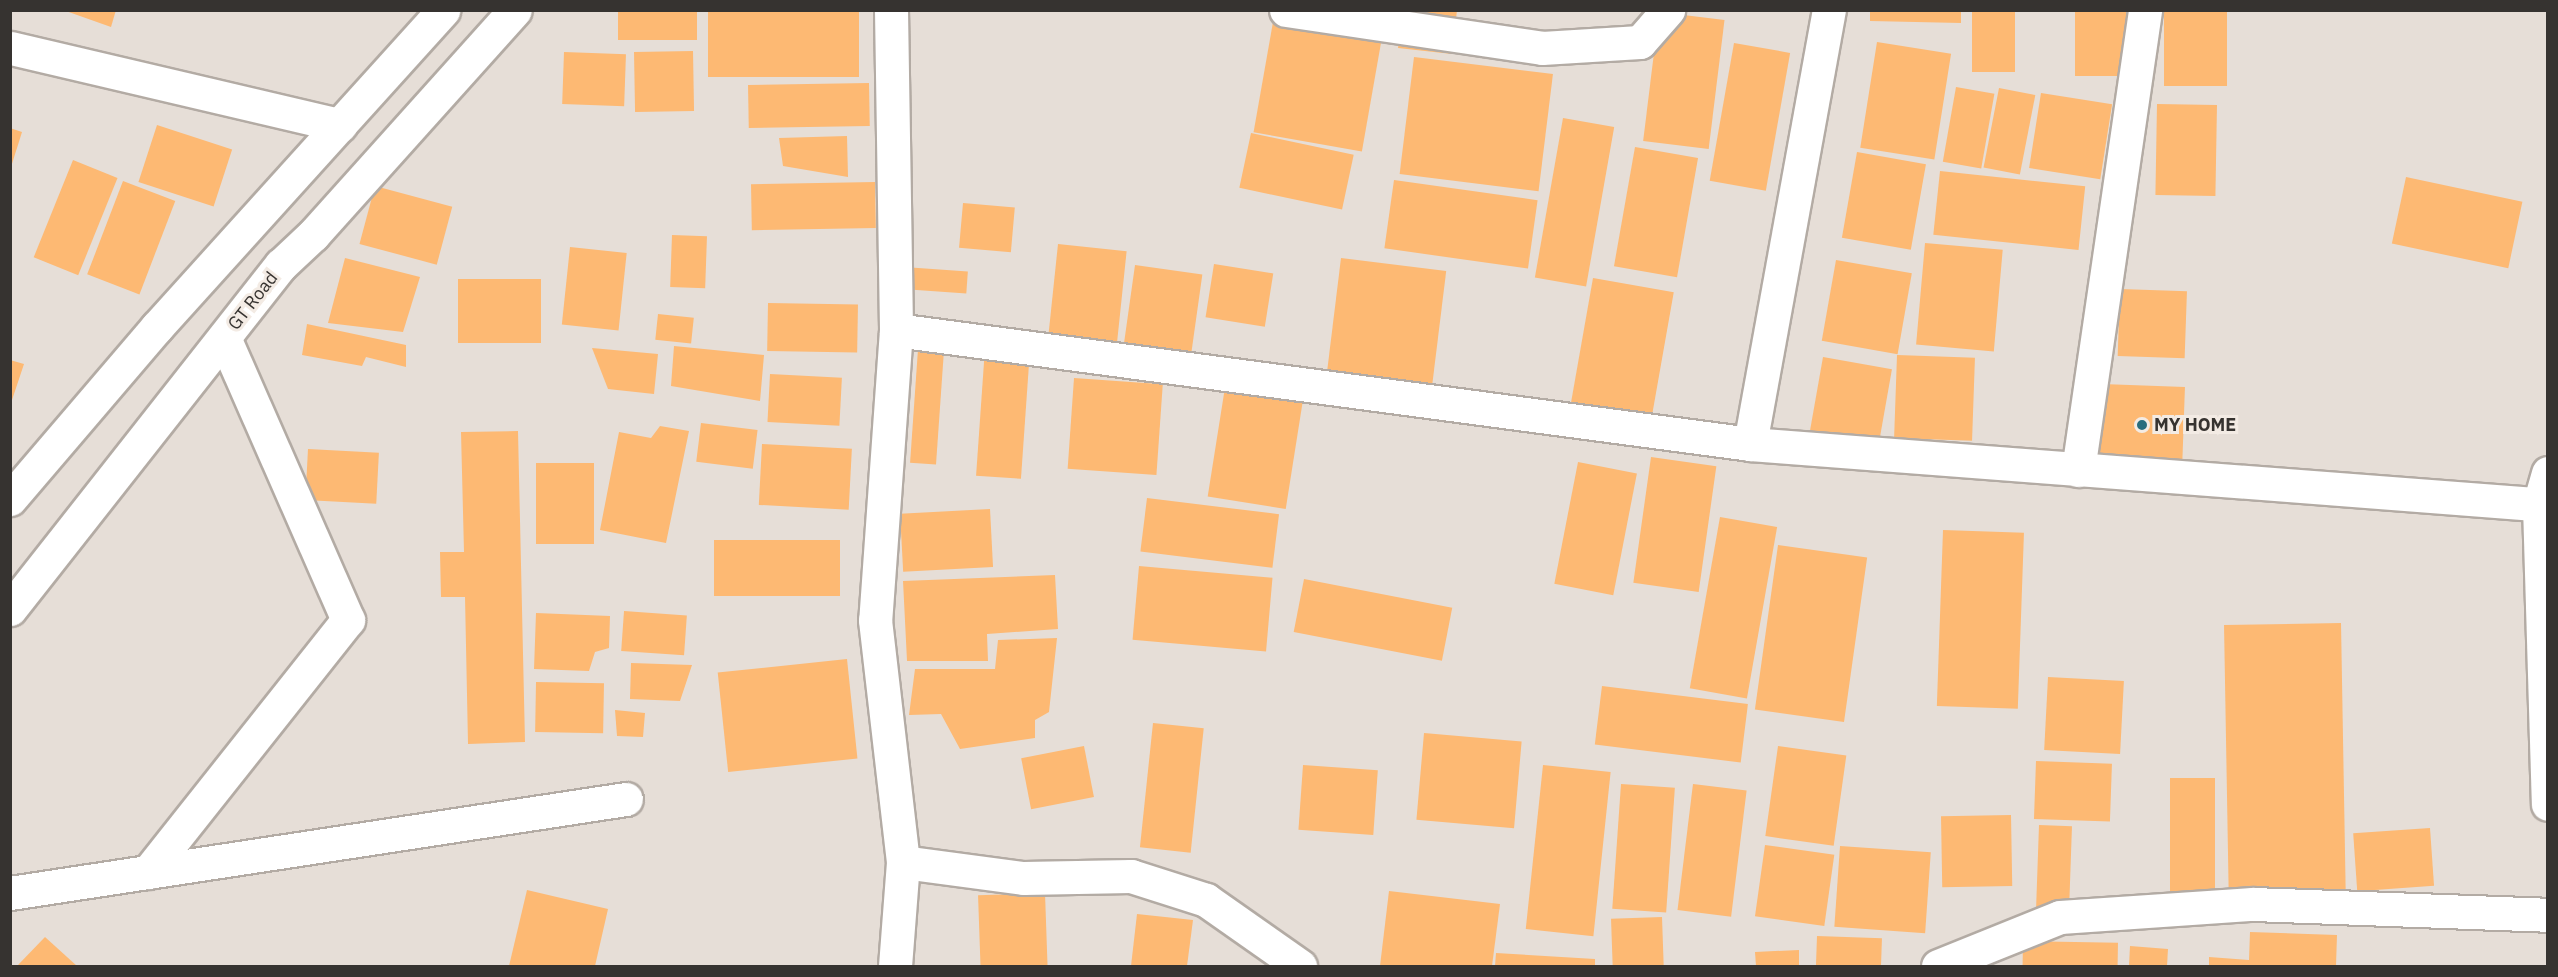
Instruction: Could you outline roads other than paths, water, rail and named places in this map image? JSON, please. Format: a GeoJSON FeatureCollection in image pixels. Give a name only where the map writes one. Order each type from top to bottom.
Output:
{"type":"FeatureCollection","features":[{"type":"Feature","properties":{"kind":"street"},"geometry":{"type":"LineString","coordinates":[[10,499],[157,327],[443,10]]}},
{"type":"Feature","properties":{"kind":"street","name":"GT Road"},"geometry":{"type":"LineString","coordinates":[[10,609],[280,265],[313,235],[515,10]]}},
{"type":"Feature","properties":{"kind":"street"},"geometry":{"type":"LineString","coordinates":[[891,10],[896,330],[874,620],[903,862],[895,966]]}},
{"type":"Feature","properties":{"kind":"street"},"geometry":{"type":"LineString","coordinates":[[1286,10],[1542,48],[1640,42],[1668,10]]}},
{"type":"Feature","properties":{"kind":"street"},"geometry":{"type":"LineString","coordinates":[[1750,444],[1829,10]]}},
{"type":"Feature","properties":{"kind":"street"},"geometry":{"type":"LineString","coordinates":[[2078,470],[2145,10]]}},
{"type":"Feature","properties":{"kind":"street"},"geometry":{"type":"LineString","coordinates":[[11,48],[340,125]]}},
{"type":"Feature","properties":{"kind":"street"},"geometry":{"type":"LineString","coordinates":[[896,330],[1750,444],[2543,505]]}},
{"type":"Feature","properties":{"kind":"street"},"geometry":{"type":"LineString","coordinates":[[148,872],[348,620],[224,338]]}},
{"type":"Feature","properties":{"kind":"street"},"geometry":{"type":"LineString","coordinates":[[2547,473],[2543,505],[2547,804]]}},
{"type":"Feature","properties":{"kind":"street"},"geometry":{"type":"LineString","coordinates":[[10,893],[626,799]]}},
{"type":"Feature","properties":{"kind":"street"},"geometry":{"type":"LineString","coordinates":[[903,862],[1023,878],[1131,876],[1206,900],[1300,966]]}},
{"type":"Feature","properties":{"kind":"street"},"geometry":{"type":"LineString","coordinates":[[1938,966],[2060,917],[2253,904],[2547,915]]}},
{"type":"Feature","properties":{"kind":"place","name":"MY HOME"},"geometry":{"type":"Point","coordinates":[2142,425]}}]}
